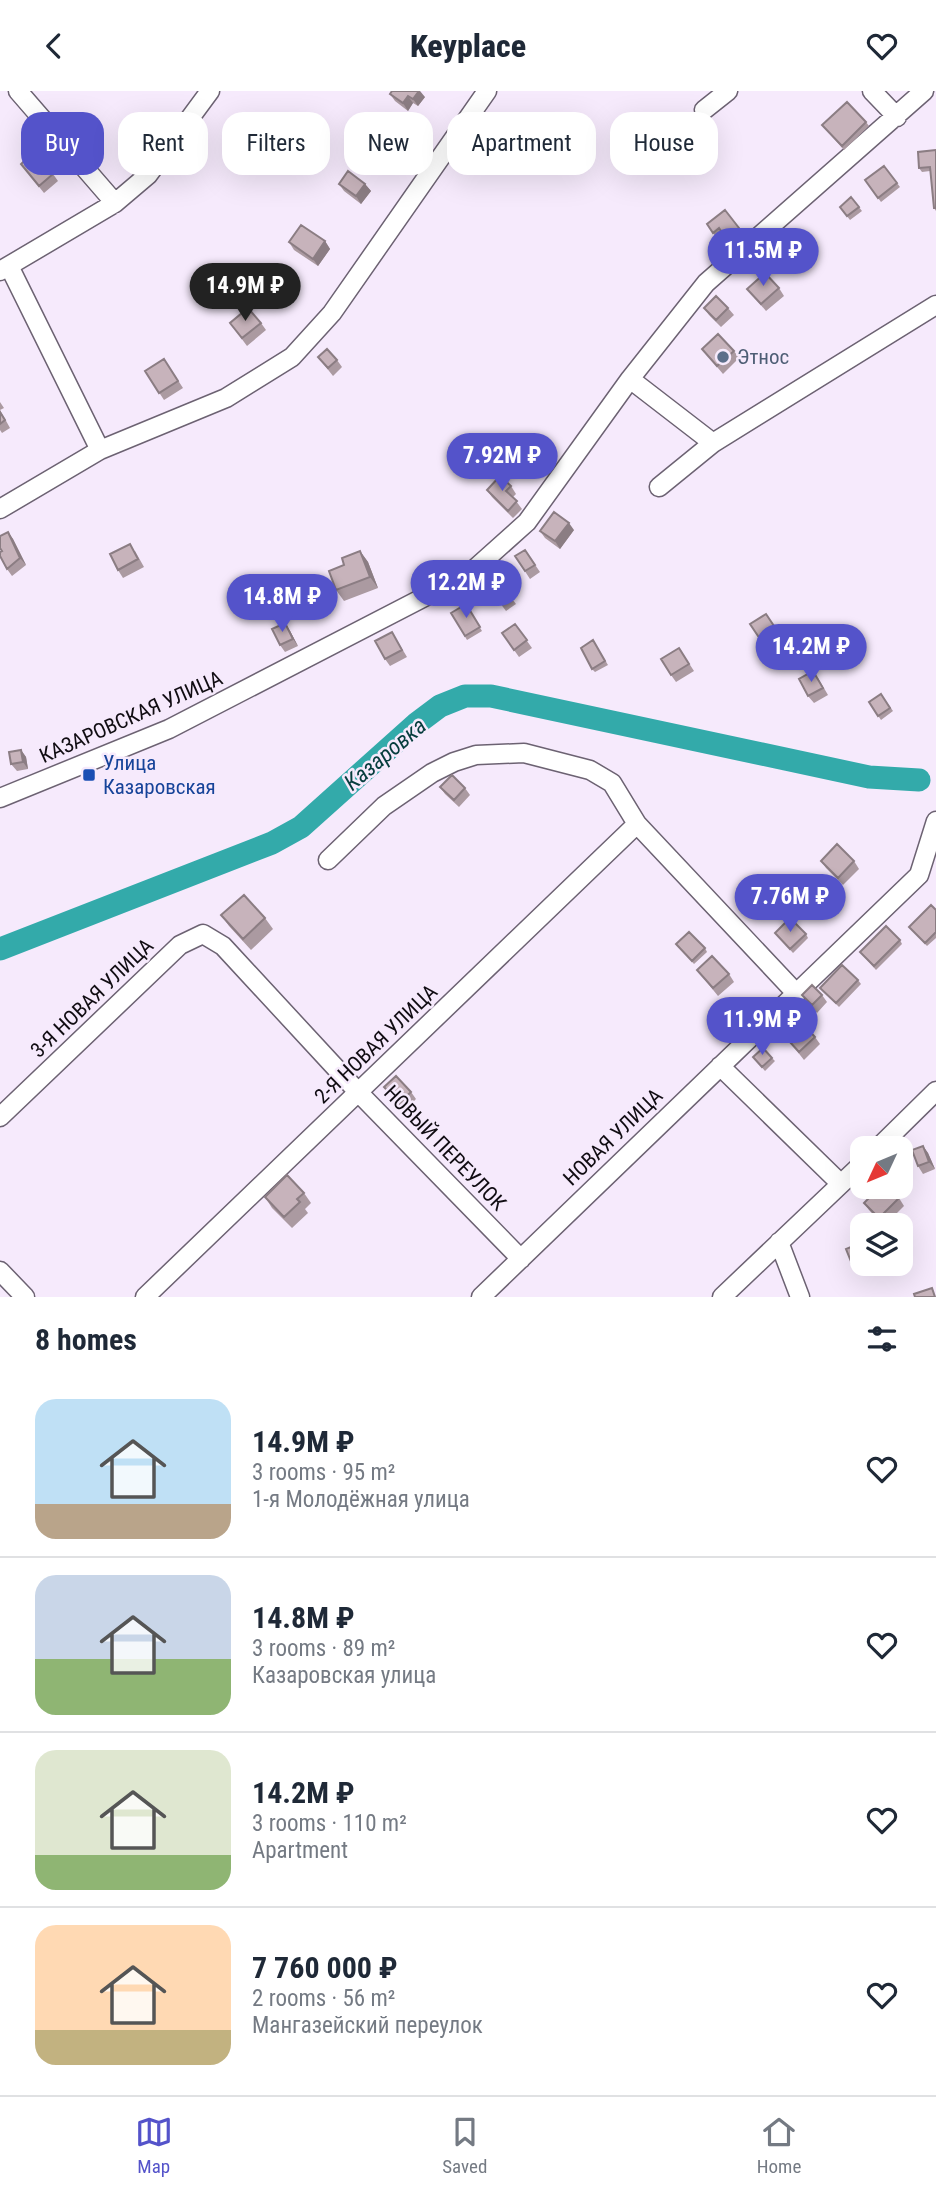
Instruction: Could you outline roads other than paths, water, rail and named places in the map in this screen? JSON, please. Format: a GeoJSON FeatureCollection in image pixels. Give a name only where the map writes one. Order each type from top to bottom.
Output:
{"type":"FeatureCollection","features":[{"type":"Feature","properties":{"kind":"street"},"geometry":{"type":"LineString","coordinates":[[19,91],[116,203]]}},
{"type":"Feature","properties":{"kind":"street"},"geometry":{"type":"LineString","coordinates":[[100,450],[4,268],[116,203],[148,175],[211,91]]}},
{"type":"Feature","properties":{"kind":"street"},"geometry":{"type":"LineString","coordinates":[[0,509],[100,450],[226,398],[292,357],[332,313],[487,91]]}},
{"type":"Feature","properties":{"kind":"street"},"geometry":{"type":"LineString","coordinates":[[704,110],[728,91]]}},
{"type":"Feature","properties":{"kind":"street"},"geometry":{"type":"LineString","coordinates":[[872,91],[897,117]]}},
{"type":"Feature","properties":{"kind":"street","name":"КАЗАРОВСКАЯ УЛИЦА"},"geometry":{"type":"LineString","coordinates":[[0,798],[169,729],[469,574],[527,522],[630,379],[706,283],[924,91]]}},
{"type":"Feature","properties":{"kind":"street"},"geometry":{"type":"LineString","coordinates":[[659,487],[713,443],[936,305]]}},
{"type":"Feature","properties":{"kind":"street"},"geometry":{"type":"LineString","coordinates":[[630,379],[713,443]]}},
{"type":"Feature","properties":{"kind":"street"},"geometry":{"type":"LineString","coordinates":[[328,860],[384,806],[432,773],[476,755],[524,753],[590,770],[612,783],[637,824],[796,993]]}},
{"type":"Feature","properties":{"kind":"street","name":"НОВАЯ УЛИЦА"},"geometry":{"type":"LineString","coordinates":[[481,1297],[919,875],[936,821]]}},
{"type":"Feature","properties":{"kind":"street","name":"2-Я НОВАЯ УЛИЦА"},"geometry":{"type":"LineString","coordinates":[[145,1297],[637,824]]}},
{"type":"Feature","properties":{"kind":"street","name":"3-Я НОВАЯ УЛИЦА"},"geometry":{"type":"LineString","coordinates":[[0,1117],[180,945],[203,934],[223,946]]}},
{"type":"Feature","properties":{"kind":"street","name":"НОВЫЙ ПЕРЕУЛОК"},"geometry":{"type":"LineString","coordinates":[[223,946],[358,1092],[521,1259]]}},
{"type":"Feature","properties":{"kind":"street"},"geometry":{"type":"LineString","coordinates":[[720,1066],[841,1184]]}},
{"type":"Feature","properties":{"kind":"street"},"geometry":{"type":"LineString","coordinates":[[890,1136],[936,1091]]}},
{"type":"Feature","properties":{"kind":"street"},"geometry":{"type":"LineString","coordinates":[[722,1297],[850,1175]]}},
{"type":"Feature","properties":{"kind":"street"},"geometry":{"type":"LineString","coordinates":[[779,1243],[800,1297]]}},
{"type":"Feature","properties":{"kind":"street"},"geometry":{"type":"LineString","coordinates":[[0,1271],[25,1297]]}},
{"type":"Feature","properties":{"kind":"waterway","name":"Казаровка"},"geometry":{"type":"LineString","coordinates":[[0,949],[272,843],[301,827],[416,724],[440,706],[465,696],[491,696],[869,777],[919,780]]}},
{"type":"Feature","properties":{"kind":"place","name":"Этнос"},"geometry":{"type":"Point","coordinates":[723,357]}},
{"type":"Feature","properties":{"kind":"place","name":"Улица Казаровская"},"geometry":{"type":"Point","coordinates":[89,775]}}]}
